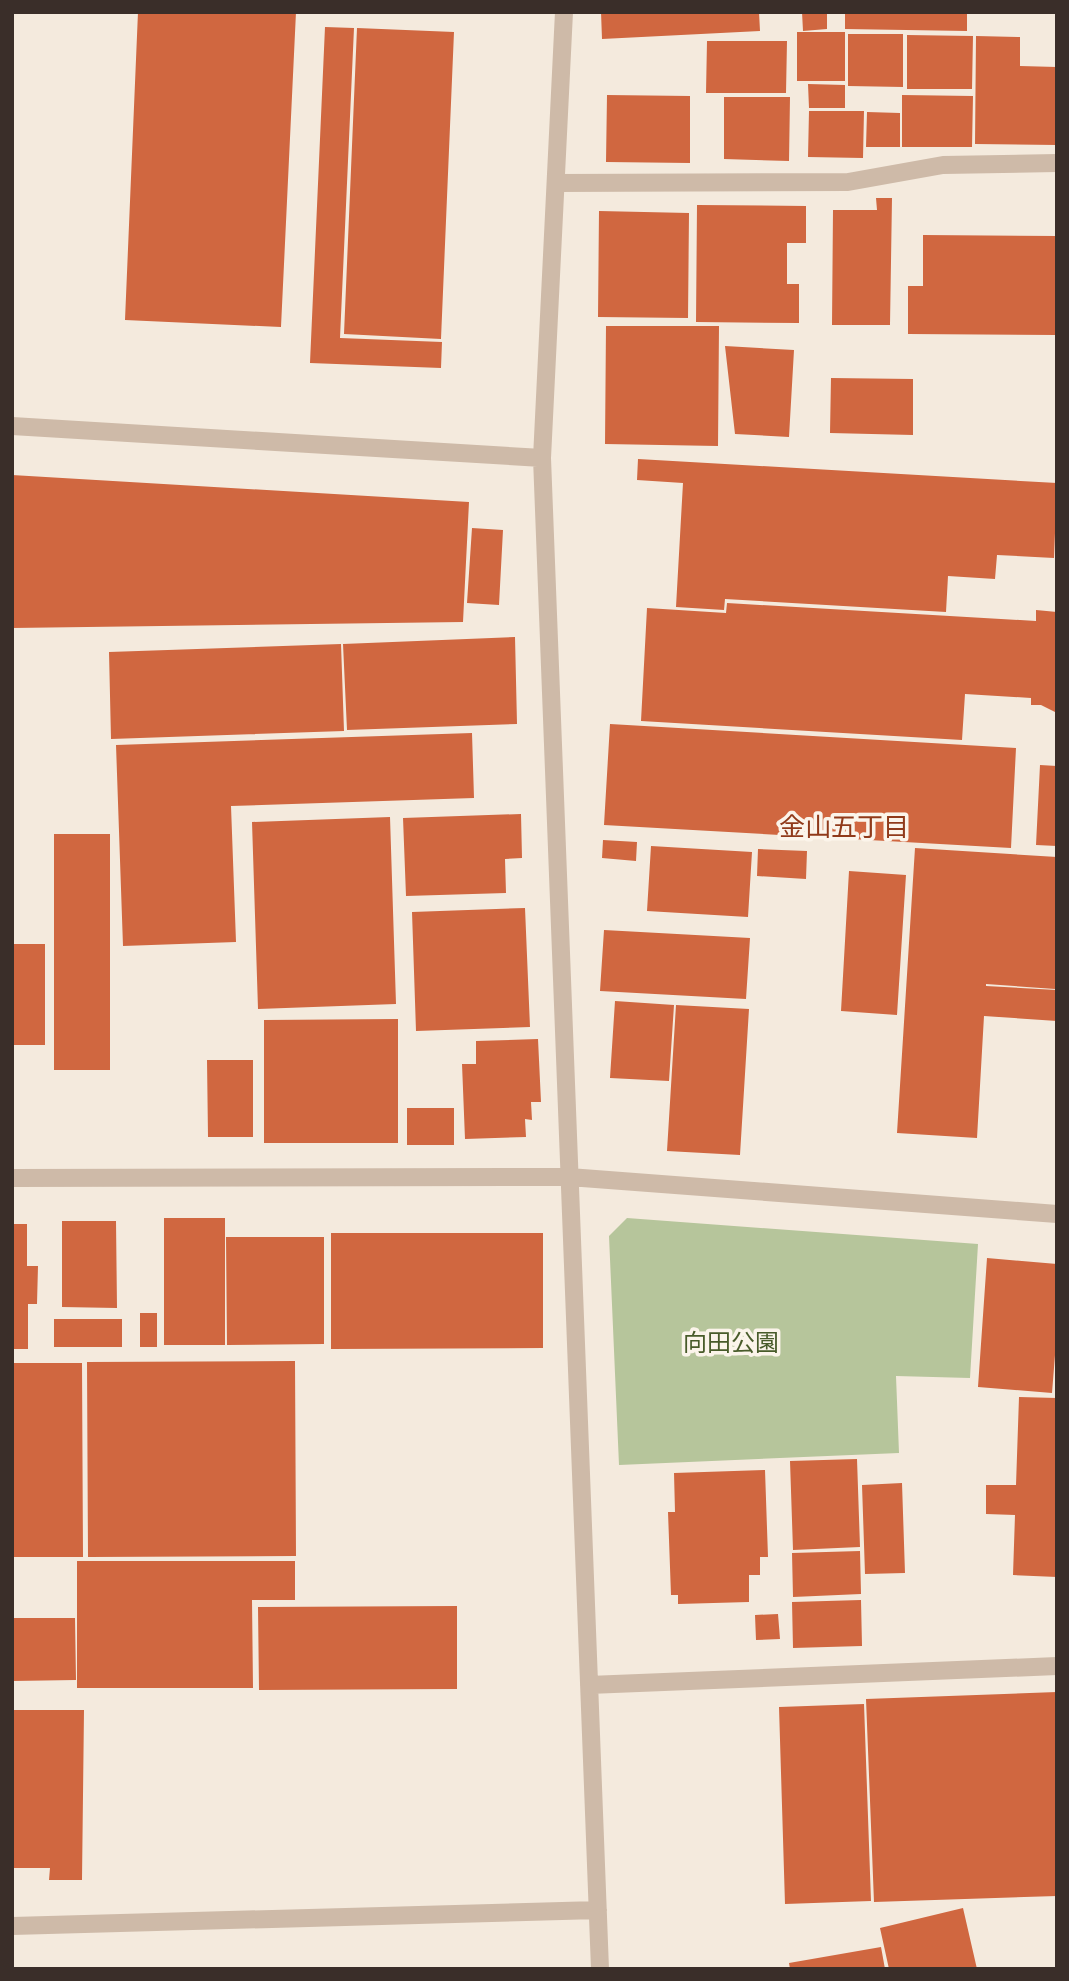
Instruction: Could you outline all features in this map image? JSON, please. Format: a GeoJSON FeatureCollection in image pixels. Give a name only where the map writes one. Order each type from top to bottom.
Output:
{"type":"FeatureCollection","features":[{"type":"Feature","properties":{"kind":"street"},"geometry":{"type":"LineString","coordinates":[[564,12],[542,458],[600,1969]]}},
{"type":"Feature","properties":{"kind":"street"},"geometry":{"type":"LineString","coordinates":[[556,183],[848,182],[943,165],[1057,163]]}},
{"type":"Feature","properties":{"kind":"street"},"geometry":{"type":"LineString","coordinates":[[12,426],[542,458]]}},
{"type":"Feature","properties":{"kind":"street"},"geometry":{"type":"LineString","coordinates":[[12,1178],[569,1177],[1057,1214]]}},
{"type":"Feature","properties":{"kind":"street"},"geometry":{"type":"LineString","coordinates":[[589,1685],[1057,1666]]}},
{"type":"Feature","properties":{"kind":"street"},"geometry":{"type":"LineString","coordinates":[[12,1926],[598,1910]]}},
{"type":"Feature","properties":{"kind":"green space","name":"向田公園"},"geometry":{"type":"Polygon","coordinates":[[[627,1218],[978,1244],[970,1378],[896,1376],[899,1453],[619,1465],[609,1236],[627,1218]]]}},
{"type":"Feature","properties":{"kind":"building"},"geometry":{"type":"Polygon","coordinates":[[[138,12],[296,12],[281,327],[125,320],[138,12]]]}},
{"type":"Feature","properties":{"kind":"building"},"geometry":{"type":"Polygon","coordinates":[[[601,12],[759,12],[760,31],[602,39],[601,12]]]}},
{"type":"Feature","properties":{"kind":"building"},"geometry":{"type":"Polygon","coordinates":[[[802,12],[827,12],[827,29],[803,31],[802,12]]]}},
{"type":"Feature","properties":{"kind":"building"},"geometry":{"type":"Polygon","coordinates":[[[845,12],[967,12],[967,31],[845,29],[845,12]]]}},
{"type":"Feature","properties":{"kind":"building"},"geometry":{"type":"Polygon","coordinates":[[[325,27],[354,28],[340,338],[442,342],[441,368],[310,363],[325,27]]]}},
{"type":"Feature","properties":{"kind":"building"},"geometry":{"type":"Polygon","coordinates":[[[357,28],[454,32],[441,339],[344,334],[357,28]]]}},
{"type":"Feature","properties":{"kind":"building"},"geometry":{"type":"Polygon","coordinates":[[[797,32],[845,32],[845,81],[797,81],[797,32]]]}},
{"type":"Feature","properties":{"kind":"building"},"geometry":{"type":"Polygon","coordinates":[[[848,34],[903,34],[903,87],[848,86],[848,34]]]}},
{"type":"Feature","properties":{"kind":"building"},"geometry":{"type":"Polygon","coordinates":[[[907,35],[973,36],[972,89],[907,89],[907,35]]]}},
{"type":"Feature","properties":{"kind":"building"},"geometry":{"type":"Polygon","coordinates":[[[976,36],[1020,37],[1020,66],[1057,67],[1057,145],[975,144],[976,36]]]}},
{"type":"Feature","properties":{"kind":"building"},"geometry":{"type":"Polygon","coordinates":[[[707,41],[787,41],[786,93],[706,93],[707,41]]]}},
{"type":"Feature","properties":{"kind":"building"},"geometry":{"type":"Polygon","coordinates":[[[808,84],[845,85],[845,108],[809,108],[808,84]]]}},
{"type":"Feature","properties":{"kind":"building"},"geometry":{"type":"Polygon","coordinates":[[[607,95],[690,96],[690,163],[606,162],[607,95]]]}},
{"type":"Feature","properties":{"kind":"building"},"geometry":{"type":"Polygon","coordinates":[[[902,95],[973,96],[972,147],[902,147],[902,95]]]}},
{"type":"Feature","properties":{"kind":"building"},"geometry":{"type":"Polygon","coordinates":[[[724,97],[790,97],[789,161],[724,159],[724,97]]]}},
{"type":"Feature","properties":{"kind":"building"},"geometry":{"type":"Polygon","coordinates":[[[809,111],[864,111],[863,158],[808,157],[809,111]]]}},
{"type":"Feature","properties":{"kind":"building"},"geometry":{"type":"Polygon","coordinates":[[[867,112],[900,113],[900,147],[866,147],[867,112]]]}},
{"type":"Feature","properties":{"kind":"building"},"geometry":{"type":"Polygon","coordinates":[[[876,198],[892,198],[890,325],[832,325],[833,210],[877,210],[876,198]]]}},
{"type":"Feature","properties":{"kind":"building"},"geometry":{"type":"Polygon","coordinates":[[[697,205],[806,206],[806,243],[787,243],[787,284],[799,284],[799,323],[696,322],[697,205]]]}},
{"type":"Feature","properties":{"kind":"building"},"geometry":{"type":"Polygon","coordinates":[[[599,211],[689,213],[688,318],[598,317],[599,211]]]}},
{"type":"Feature","properties":{"kind":"building"},"geometry":{"type":"Polygon","coordinates":[[[923,235],[1057,236],[1057,335],[908,334],[908,286],[923,286],[923,235]]]}},
{"type":"Feature","properties":{"kind":"building"},"geometry":{"type":"Polygon","coordinates":[[[606,326],[719,326],[718,446],[605,444],[606,326]]]}},
{"type":"Feature","properties":{"kind":"building"},"geometry":{"type":"Polygon","coordinates":[[[725,346],[794,350],[789,437],[735,434],[725,346]]]}},
{"type":"Feature","properties":{"kind":"building"},"geometry":{"type":"Polygon","coordinates":[[[831,378],[913,379],[913,435],[830,433],[831,378]]]}},
{"type":"Feature","properties":{"kind":"building"},"geometry":{"type":"Polygon","coordinates":[[[638,459],[1057,483],[1054,558],[997,555],[995,579],[948,576],[946,612],[725,599],[724,610],[676,607],[683,483],[637,480],[638,459]]]}},
{"type":"Feature","properties":{"kind":"building"},"geometry":{"type":"Polygon","coordinates":[[[12,475],[469,502],[463,622],[12,628],[12,475]]]}},
{"type":"Feature","properties":{"kind":"building"},"geometry":{"type":"Polygon","coordinates":[[[472,528],[503,530],[499,605],[467,603],[472,528]]]}},
{"type":"Feature","properties":{"kind":"building"},"geometry":{"type":"Polygon","coordinates":[[[727,603],[1036,621],[1036,610],[1057,612],[1057,713],[1041,705],[1031,705],[1031,698],[965,694],[962,740],[641,721],[647,608],[726,613],[727,603]]]}},
{"type":"Feature","properties":{"kind":"building"},"geometry":{"type":"Polygon","coordinates":[[[515,637],[517,724],[347,730],[343,644],[515,637]]]}},
{"type":"Feature","properties":{"kind":"building"},"geometry":{"type":"Polygon","coordinates":[[[341,644],[344,731],[111,739],[109,652],[341,644]]]}},
{"type":"Feature","properties":{"kind":"building"},"geometry":{"type":"Polygon","coordinates":[[[610,724],[1016,748],[1011,848],[604,825],[610,724]]]}},
{"type":"Feature","properties":{"kind":"building"},"geometry":{"type":"Polygon","coordinates":[[[472,733],[474,798],[231,806],[236,942],[123,946],[116,745],[472,733]]]}},
{"type":"Feature","properties":{"kind":"building"},"geometry":{"type":"Polygon","coordinates":[[[1040,765],[1057,766],[1057,846],[1036,845],[1040,765]]]}},
{"type":"Feature","properties":{"kind":"building"},"geometry":{"type":"Polygon","coordinates":[[[521,814],[522,858],[505,859],[506,893],[406,896],[403,818],[521,814]]]}},
{"type":"Feature","properties":{"kind":"building"},"geometry":{"type":"Polygon","coordinates":[[[390,817],[396,1004],[258,1009],[252,822],[390,817]]]}},
{"type":"Feature","properties":{"kind":"building"},"geometry":{"type":"Polygon","coordinates":[[[54,834],[110,834],[110,1070],[54,1070],[54,834]]]}},
{"type":"Feature","properties":{"kind":"building"},"geometry":{"type":"Polygon","coordinates":[[[603,840],[637,842],[636,861],[602,858],[603,840]]]}},
{"type":"Feature","properties":{"kind":"building"},"geometry":{"type":"Polygon","coordinates":[[[651,846],[752,852],[748,917],[647,911],[651,846]]]}},
{"type":"Feature","properties":{"kind":"building"},"geometry":{"type":"Polygon","coordinates":[[[915,848],[1057,857],[1055,989],[986,986],[1057,990],[1057,1021],[984,1016],[977,1138],[897,1133],[915,848]]]}},
{"type":"Feature","properties":{"kind":"building"},"geometry":{"type":"Polygon","coordinates":[[[758,849],[807,851],[806,879],[757,876],[758,849]]]}},
{"type":"Feature","properties":{"kind":"building"},"geometry":{"type":"Polygon","coordinates":[[[849,871],[906,875],[897,1015],[841,1011],[849,871]]]}},
{"type":"Feature","properties":{"kind":"building"},"geometry":{"type":"Polygon","coordinates":[[[525,908],[530,1027],[416,1031],[412,912],[525,908]]]}},
{"type":"Feature","properties":{"kind":"building"},"geometry":{"type":"Polygon","coordinates":[[[604,930],[750,938],[746,999],[600,991],[604,930]]]}},
{"type":"Feature","properties":{"kind":"building"},"geometry":{"type":"Polygon","coordinates":[[[12,944],[45,944],[45,1045],[12,1045],[12,944]]]}},
{"type":"Feature","properties":{"kind":"building"},"geometry":{"type":"Polygon","coordinates":[[[615,1001],[674,1005],[669,1081],[610,1078],[615,1001]]]}},
{"type":"Feature","properties":{"kind":"building"},"geometry":{"type":"Polygon","coordinates":[[[676,1005],[749,1009],[740,1155],[667,1151],[676,1005]]]}},
{"type":"Feature","properties":{"kind":"building"},"geometry":{"type":"Polygon","coordinates":[[[398,1019],[398,1143],[264,1143],[264,1020],[398,1019]]]}},
{"type":"Feature","properties":{"kind":"building"},"geometry":{"type":"Polygon","coordinates":[[[538,1039],[541,1102],[531,1102],[532,1120],[525,1119],[526,1137],[465,1139],[462,1064],[476,1064],[476,1041],[538,1039]]]}},
{"type":"Feature","properties":{"kind":"building"},"geometry":{"type":"Polygon","coordinates":[[[207,1060],[253,1060],[253,1137],[208,1137],[207,1060]]]}},
{"type":"Feature","properties":{"kind":"building"},"geometry":{"type":"Polygon","coordinates":[[[407,1108],[454,1108],[454,1145],[407,1145],[407,1108]]]}},
{"type":"Feature","properties":{"kind":"building"},"geometry":{"type":"Polygon","coordinates":[[[164,1218],[225,1218],[225,1345],[164,1345],[164,1218]]]}},
{"type":"Feature","properties":{"kind":"building"},"geometry":{"type":"Polygon","coordinates":[[[62,1221],[116,1221],[117,1308],[62,1307],[62,1221]]]}},
{"type":"Feature","properties":{"kind":"building"},"geometry":{"type":"Polygon","coordinates":[[[12,1224],[27,1224],[27,1266],[38,1266],[37,1304],[28,1304],[28,1349],[12,1349],[12,1224]]]}},
{"type":"Feature","properties":{"kind":"building"},"geometry":{"type":"Polygon","coordinates":[[[331,1233],[543,1233],[543,1348],[331,1349],[331,1233]]]}},
{"type":"Feature","properties":{"kind":"building"},"geometry":{"type":"Polygon","coordinates":[[[226,1237],[324,1237],[324,1344],[227,1345],[226,1237]]]}},
{"type":"Feature","properties":{"kind":"building"},"geometry":{"type":"Polygon","coordinates":[[[987,1258],[1057,1264],[1057,1330],[1052,1393],[978,1387],[987,1258]]]}},
{"type":"Feature","properties":{"kind":"building"},"geometry":{"type":"Polygon","coordinates":[[[140,1313],[157,1313],[157,1347],[140,1347],[140,1313]]]}},
{"type":"Feature","properties":{"kind":"building"},"geometry":{"type":"Polygon","coordinates":[[[54,1319],[122,1319],[122,1347],[54,1347],[54,1319]]]}},
{"type":"Feature","properties":{"kind":"building"},"geometry":{"type":"Polygon","coordinates":[[[295,1361],[296,1556],[88,1557],[87,1362],[295,1361]]]}},
{"type":"Feature","properties":{"kind":"building"},"geometry":{"type":"Polygon","coordinates":[[[12,1363],[82,1363],[83,1557],[12,1557],[12,1363]]]}},
{"type":"Feature","properties":{"kind":"building"},"geometry":{"type":"Polygon","coordinates":[[[1019,1397],[1057,1398],[1057,1577],[1013,1575],[1015,1515],[986,1514],[986,1485],[1016,1485],[1019,1397]]]}},
{"type":"Feature","properties":{"kind":"building"},"geometry":{"type":"Polygon","coordinates":[[[857,1459],[860,1547],[793,1550],[790,1461],[857,1459]]]}},
{"type":"Feature","properties":{"kind":"building"},"geometry":{"type":"Polygon","coordinates":[[[765,1470],[768,1557],[760,1557],[760,1575],[749,1575],[749,1602],[678,1604],[678,1595],[671,1595],[668,1512],[675,1512],[674,1473],[765,1470]]]}},
{"type":"Feature","properties":{"kind":"building"},"geometry":{"type":"Polygon","coordinates":[[[902,1483],[905,1573],[865,1574],[862,1485],[902,1483]]]}},
{"type":"Feature","properties":{"kind":"building"},"geometry":{"type":"Polygon","coordinates":[[[860,1551],[861,1594],[793,1597],[792,1553],[860,1551]]]}},
{"type":"Feature","properties":{"kind":"building"},"geometry":{"type":"Polygon","coordinates":[[[77,1561],[295,1561],[295,1600],[252,1600],[253,1688],[77,1688],[77,1561]]]}},
{"type":"Feature","properties":{"kind":"building"},"geometry":{"type":"Polygon","coordinates":[[[861,1600],[862,1646],[793,1648],[792,1602],[861,1600]]]}},
{"type":"Feature","properties":{"kind":"building"},"geometry":{"type":"Polygon","coordinates":[[[457,1606],[457,1689],[259,1690],[258,1607],[457,1606]]]}},
{"type":"Feature","properties":{"kind":"building"},"geometry":{"type":"Polygon","coordinates":[[[778,1614],[780,1639],[756,1640],[755,1615],[778,1614]]]}},
{"type":"Feature","properties":{"kind":"building"},"geometry":{"type":"Polygon","coordinates":[[[12,1618],[75,1618],[76,1680],[12,1681],[12,1618]]]}},
{"type":"Feature","properties":{"kind":"building"},"geometry":{"type":"Polygon","coordinates":[[[1057,1692],[1057,1896],[874,1902],[866,1699],[1057,1692]]]}},
{"type":"Feature","properties":{"kind":"building"},"geometry":{"type":"Polygon","coordinates":[[[864,1704],[871,1901],[785,1904],[779,1707],[864,1704]]]}},
{"type":"Feature","properties":{"kind":"building"},"geometry":{"type":"Polygon","coordinates":[[[12,1710],[84,1710],[82,1880],[49,1880],[50,1868],[12,1868],[12,1710]]]}},
{"type":"Feature","properties":{"kind":"building"},"geometry":{"type":"Polygon","coordinates":[[[963,1908],[977,1969],[889,1969],[880,1928],[963,1908]]]}},
{"type":"Feature","properties":{"kind":"building"},"geometry":{"type":"Polygon","coordinates":[[[881,1947],[885,1969],[790,1969],[789,1963],[881,1947]]]}},
{"type":"Feature","properties":{"kind":"district","name":"金山五丁目"},"geometry":{"type":"Point","coordinates":[844,827]}}]}
